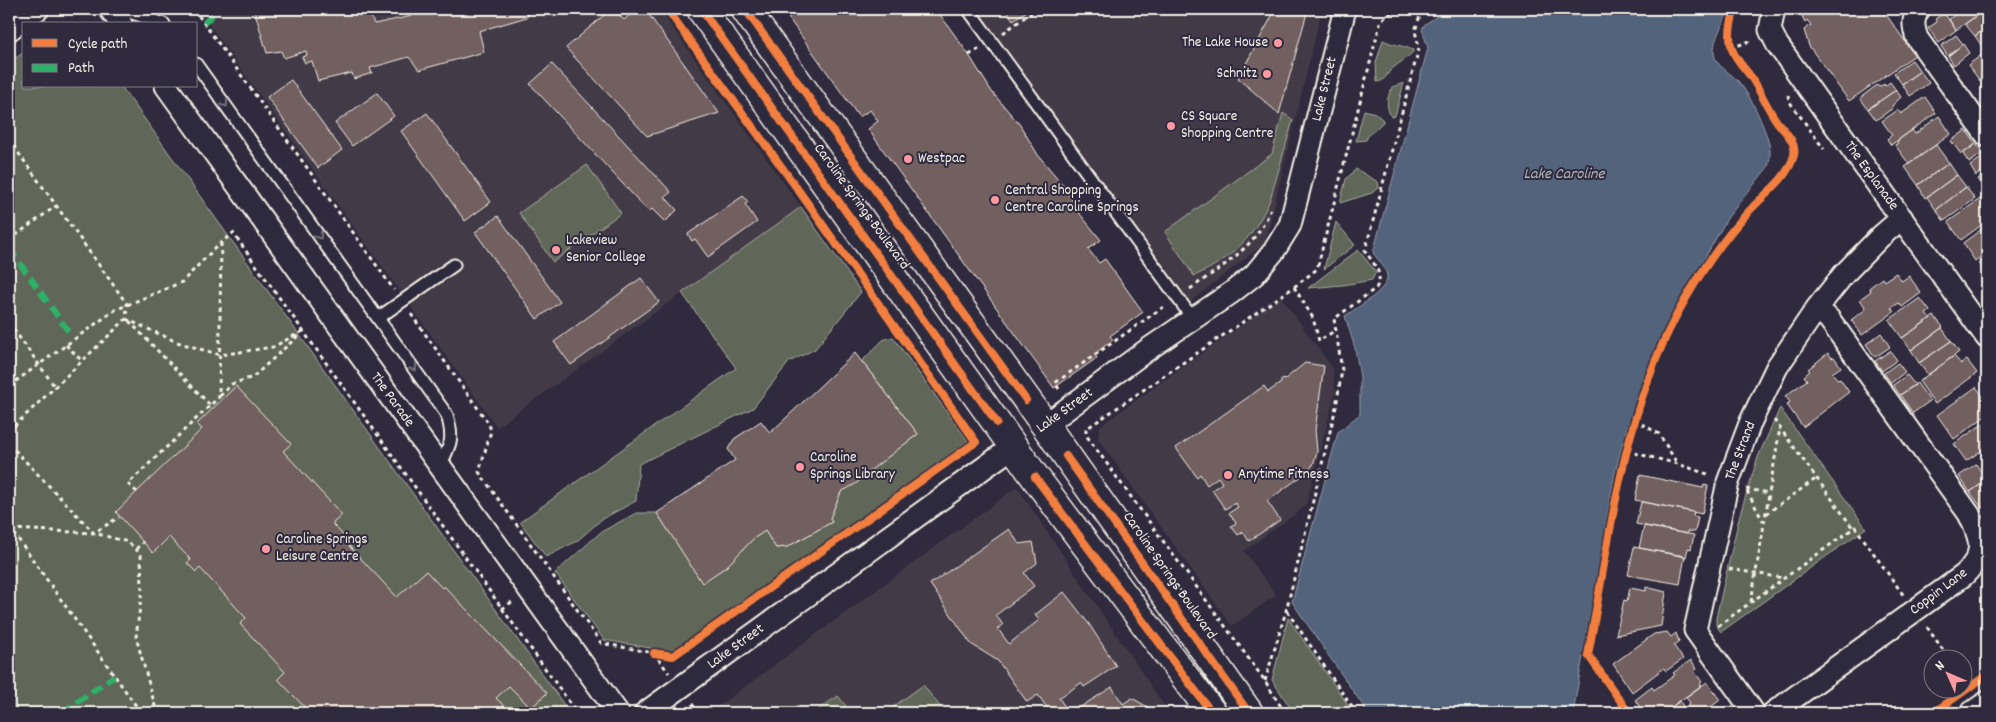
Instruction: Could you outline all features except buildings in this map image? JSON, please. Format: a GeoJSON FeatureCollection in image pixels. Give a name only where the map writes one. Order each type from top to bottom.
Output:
{"type":"FeatureCollection","features":[{"type":"Feature","properties":{"kind":"main road","name":"Caroline Springs Boulevard"},"geometry":{"type":"LineString","coordinates":[[701,9],[1014,446],[1212,713]]}},
{"type":"Feature","properties":{"kind":"main road","name":"Caroline Springs Boulevard"},"geometry":{"type":"LineString","coordinates":[[745,9],[1045,425],[1249,713]]}},
{"type":"Feature","properties":{"kind":"main road","name":"Lake Street"},"geometry":{"type":"LineString","coordinates":[[1014,446],[1045,425]]}},
{"type":"Feature","properties":{"kind":"street"},"geometry":{"type":"LineString","coordinates":[[9,30],[38,9]]}},
{"type":"Feature","properties":{"kind":"street"},"geometry":{"type":"LineString","coordinates":[[110,9],[120,22]]}},
{"type":"Feature","properties":{"kind":"street","name":"Lake Street"},"geometry":{"type":"LineString","coordinates":[[1045,425],[1254,274],[1274,251],[1290,225],[1345,9]]}},
{"type":"Feature","properties":{"kind":"street","name":"The Esplanade"},"geometry":{"type":"LineString","coordinates":[[1774,9],[1770,30],[1777,44],[1987,336]]}},
{"type":"Feature","properties":{"kind":"street"},"geometry":{"type":"LineString","coordinates":[[1919,9],[1914,16],[1917,38],[1987,136]]}},
{"type":"Feature","properties":{"kind":"street","name":"The Parade"},"geometry":{"type":"LineString","coordinates":[[167,88],[618,713]]}},
{"type":"Feature","properties":{"kind":"street","name":"The Strand"},"geometry":{"type":"LineString","coordinates":[[1754,713],[1695,630],[1728,482],[1751,421],[1777,367],[1817,308],[1844,274],[1880,237],[1902,218]]}},
{"type":"Feature","properties":{"kind":"street","name":"Coppin Lane"},"geometry":{"type":"LineString","coordinates":[[1773,713],[1964,575],[1975,564],[1980,550],[1979,539],[1969,514],[1829,320],[1817,308]]}},
{"type":"Feature","properties":{"kind":"street","name":"Lake Street"},"geometry":{"type":"LineString","coordinates":[[645,713],[1014,446]]}},
{"type":"Feature","properties":{"kind":"street"},"geometry":{"type":"LineString","coordinates":[[1971,713],[1987,702]]}},
{"type":"Feature","properties":{"kind":"lane"},"geometry":{"type":"LineString","coordinates":[[121,9],[158,22]]}},
{"type":"Feature","properties":{"kind":"lane"},"geometry":{"type":"LineString","coordinates":[[968,9],[1193,319]]}},
{"type":"Feature","properties":{"kind":"lane"},"geometry":{"type":"LineString","coordinates":[[198,67],[447,415],[452,431],[448,449],[440,466]]}},
{"type":"Feature","properties":{"kind":"lane"},"geometry":{"type":"LineString","coordinates":[[378,318],[454,265]]}},
{"type":"Feature","properties":{"kind":"path"},"geometry":{"type":"LineString","coordinates":[[194,9],[489,424],[491,431],[479,472],[601,643],[664,655]]}},
{"type":"Feature","properties":{"kind":"path"},"geometry":{"type":"LineString","coordinates":[[1086,429],[1317,269],[1381,20],[1392,12],[1392,9]]}},
{"type":"Feature","properties":{"kind":"path"},"geometry":{"type":"LineString","coordinates":[[1265,681],[1286,611],[1336,407],[1342,370],[1334,319],[1376,288],[1380,282],[1380,276],[1365,251],[1419,48],[1415,31],[1422,9]]}},
{"type":"Feature","properties":{"kind":"path"},"geometry":{"type":"LineString","coordinates":[[1735,56],[1731,44],[1754,39]]}},
{"type":"Feature","properties":{"kind":"path"},"geometry":{"type":"LineString","coordinates":[[9,140],[127,304],[126,319],[9,431]]}},
{"type":"Feature","properties":{"kind":"path"},"geometry":{"type":"LineString","coordinates":[[1274,198],[1263,228],[1243,251],[1055,383],[1086,429],[1086,435],[1265,681],[1286,713]]}},
{"type":"Feature","properties":{"kind":"path"},"geometry":{"type":"LineString","coordinates":[[9,240],[56,206]]}},
{"type":"Feature","properties":{"kind":"path"},"geometry":{"type":"LineString","coordinates":[[9,386],[115,310],[182,282],[233,233],[577,713]]}},
{"type":"Feature","properties":{"kind":"path"},"geometry":{"type":"LineString","coordinates":[[219,397],[221,243]]}},
{"type":"Feature","properties":{"kind":"path"},"geometry":{"type":"LineString","coordinates":[[1294,286],[1313,318],[1320,341],[1337,329]]}},
{"type":"Feature","properties":{"kind":"path"},"geometry":{"type":"LineString","coordinates":[[126,319],[177,342],[220,355],[273,347],[303,332]]}},
{"type":"Feature","properties":{"kind":"path"},"geometry":{"type":"LineString","coordinates":[[126,319],[210,405]]}},
{"type":"Feature","properties":{"kind":"path"},"geometry":{"type":"LineString","coordinates":[[9,323],[55,387]]}},
{"type":"Feature","properties":{"kind":"path"},"geometry":{"type":"LineString","coordinates":[[137,492],[128,484],[232,384],[253,377],[303,332]]}},
{"type":"Feature","properties":{"kind":"path"},"geometry":{"type":"LineString","coordinates":[[66,345],[82,361]]}},
{"type":"Feature","properties":{"kind":"path"},"geometry":{"type":"LineString","coordinates":[[1638,412],[1634,424],[1659,434],[1678,464]]}},
{"type":"Feature","properties":{"kind":"path"},"geometry":{"type":"LineString","coordinates":[[1718,626],[1854,527],[1772,417]]}},
{"type":"Feature","properties":{"kind":"path"},"geometry":{"type":"LineString","coordinates":[[1751,602],[1780,428]]}},
{"type":"Feature","properties":{"kind":"path"},"geometry":{"type":"LineString","coordinates":[[9,444],[94,533]]}},
{"type":"Feature","properties":{"kind":"path"},"geometry":{"type":"LineString","coordinates":[[1627,451],[1678,464],[1728,482]]}},
{"type":"Feature","properties":{"kind":"path"},"geometry":{"type":"LineString","coordinates":[[1766,514],[1817,478]]}},
{"type":"Feature","properties":{"kind":"path"},"geometry":{"type":"LineString","coordinates":[[1764,522],[1745,489],[1769,493]]}},
{"type":"Feature","properties":{"kind":"path"},"geometry":{"type":"LineString","coordinates":[[94,533],[119,517]]}},
{"type":"Feature","properties":{"kind":"path"},"geometry":{"type":"LineString","coordinates":[[10,528],[94,533],[128,542],[141,554],[142,591],[136,637],[157,713]]}},
{"type":"Feature","properties":{"kind":"path"},"geometry":{"type":"LineString","coordinates":[[10,528],[141,713]]}},
{"type":"Feature","properties":{"kind":"path"},"geometry":{"type":"LineString","coordinates":[[136,548],[143,542]]}},
{"type":"Feature","properties":{"kind":"path"},"geometry":{"type":"LineString","coordinates":[[1726,569],[1784,578]]}},
{"type":"Feature","properties":{"kind":"path"},"geometry":{"type":"LineString","coordinates":[[1286,611],[1356,713]]}},
{"type":"Feature","properties":{"kind":"shaded area","name":"Lakeview Senior College"},"geometry":{"type":"Polygon","coordinates":[[[198,9],[659,9],[801,207],[497,427],[198,9]]]}},
{"type":"Feature","properties":{"kind":"shaded area","name":"CS Square Shopping Centre"},"geometry":{"type":"Polygon","coordinates":[[[963,9],[1322,9],[1265,243],[1180,310],[963,9]]]}},
{"type":"Feature","properties":{"kind":"shaded area"},"geometry":{"type":"Polygon","coordinates":[[[1281,297],[1333,369],[1335,393],[1306,504],[1301,510],[1244,551],[1276,595],[1232,626],[1098,439],[1100,426],[1281,297]]]}},
{"type":"Feature","properties":{"kind":"shaded area"},"geometry":{"type":"Polygon","coordinates":[[[1017,487],[1169,713],[709,713],[1017,487]]]}},
{"type":"Feature","properties":{"kind":"green space"},"geometry":{"type":"Polygon","coordinates":[[[1383,40],[1409,48],[1413,52],[1392,69],[1384,79],[1377,82],[1376,63],[1383,40]]]}},
{"type":"Feature","properties":{"kind":"green space"},"geometry":{"type":"Polygon","coordinates":[[[22,53],[22,88],[122,88],[570,713],[9,713],[9,63],[22,53]]]}},
{"type":"Feature","properties":{"kind":"green space"},"geometry":{"type":"Polygon","coordinates":[[[1404,83],[1395,116],[1391,117],[1387,105],[1390,91],[1392,87],[1404,83]]]}},
{"type":"Feature","properties":{"kind":"green space"},"geometry":{"type":"Polygon","coordinates":[[[1364,110],[1375,113],[1383,122],[1366,140],[1356,141],[1364,110]]]}},
{"type":"Feature","properties":{"kind":"green space"},"geometry":{"type":"Polygon","coordinates":[[[1283,113],[1293,120],[1270,200],[1256,226],[1230,255],[1194,276],[1165,232],[1272,154],[1283,113]]]}},
{"type":"Feature","properties":{"kind":"green space"},"geometry":{"type":"Polygon","coordinates":[[[587,165],[621,213],[553,262],[519,213],[587,165]]]}},
{"type":"Feature","properties":{"kind":"green space"},"geometry":{"type":"Polygon","coordinates":[[[1356,169],[1378,182],[1379,187],[1372,193],[1340,203],[1346,179],[1356,169]]]}},
{"type":"Feature","properties":{"kind":"green space"},"geometry":{"type":"Polygon","coordinates":[[[801,207],[861,292],[815,349],[789,362],[753,408],[639,464],[636,501],[602,519],[577,541],[546,557],[520,522],[736,368],[682,293],[801,207]]]}},
{"type":"Feature","properties":{"kind":"green space"},"geometry":{"type":"Polygon","coordinates":[[[1336,222],[1355,245],[1324,269],[1336,222]]]}},
{"type":"Feature","properties":{"kind":"green space"},"geometry":{"type":"Polygon","coordinates":[[[1358,250],[1376,272],[1372,280],[1308,288],[1358,250]]]}},
{"type":"Feature","properties":{"kind":"green space"},"geometry":{"type":"Polygon","coordinates":[[[893,337],[968,441],[673,652],[604,640],[555,573],[601,532],[636,513],[657,513],[702,582],[727,566],[753,539],[765,531],[776,548],[787,547],[832,522],[830,518],[841,492],[918,434],[862,361],[883,340],[893,337]]]}},
{"type":"Feature","properties":{"kind":"green space"},"geometry":{"type":"Polygon","coordinates":[[[1780,408],[1866,528],[1721,632],[1716,625],[1716,618],[1740,514],[1758,457],[1780,408]]]}},
{"type":"Feature","properties":{"kind":"green space"},"geometry":{"type":"Polygon","coordinates":[[[1288,618],[1353,713],[1294,713],[1272,680],[1288,618]]]}},
{"type":"Feature","properties":{"kind":"green space"},"geometry":{"type":"Polygon","coordinates":[[[923,685],[945,713],[885,713],[923,685]]]}},
{"type":"Feature","properties":{"kind":"green space"},"geometry":{"type":"Polygon","coordinates":[[[838,696],[846,706],[836,713],[818,713],[816,711],[838,696]]]}},
{"type":"Feature","properties":{"kind":"water","name":"Lake Caroline"},"geometry":{"type":"Polygon","coordinates":[[[1448,9],[1729,9],[1715,42],[1715,58],[1748,94],[1770,147],[1768,167],[1728,217],[1663,332],[1626,430],[1614,477],[1573,713],[1368,713],[1292,602],[1338,432],[1360,414],[1360,377],[1355,348],[1345,316],[1370,299],[1386,282],[1386,271],[1373,253],[1428,48],[1422,29],[1425,24],[1448,9]]]}},
{"type":"Feature","properties":{"kind":"marked path"},"geometry":{"type":"LineString","coordinates":[[204,23],[219,9]]}},
{"type":"Feature","properties":{"kind":"marked path"},"geometry":{"type":"LineString","coordinates":[[9,248],[71,335]]}},
{"type":"Feature","properties":{"kind":"marked path"},"geometry":{"type":"LineString","coordinates":[[62,713],[114,676]]}},
{"type":"Feature","properties":{"kind":"cycle path"},"geometry":{"type":"LineString","coordinates":[[654,653],[673,656],[976,442],[794,184],[667,9]]}},
{"type":"Feature","properties":{"kind":"cycle path"},"geometry":{"type":"LineString","coordinates":[[701,9],[997,423]]}},
{"type":"Feature","properties":{"kind":"cycle path"},"geometry":{"type":"LineString","coordinates":[[745,9],[1026,400]]}},
{"type":"Feature","properties":{"kind":"cycle path"},"geometry":{"type":"LineString","coordinates":[[1629,713],[1588,655],[1621,473],[1646,384],[1664,341],[1692,288],[1733,229],[1782,178],[1794,155],[1794,146],[1790,137],[1774,118],[1753,80],[1736,58],[1732,49],[1730,29],[1735,9]]}},
{"type":"Feature","properties":{"kind":"cycle path"},"geometry":{"type":"LineString","coordinates":[[1066,456],[1249,713]]}},
{"type":"Feature","properties":{"kind":"cycle path"},"geometry":{"type":"LineString","coordinates":[[1035,477],[1212,713]]}},
{"type":"Feature","properties":{"kind":"cycle path"},"geometry":{"type":"LineString","coordinates":[[1933,713],[1987,675]]}},
{"type":"Feature","properties":{"kind":"place","name":"The Lake House"},"geometry":{"type":"Point","coordinates":[1278,43]}},
{"type":"Feature","properties":{"kind":"place","name":"Schnitz"},"geometry":{"type":"Point","coordinates":[1267,74]}},
{"type":"Feature","properties":{"kind":"place","name":"CS Square Shopping Centre"},"geometry":{"type":"Point","coordinates":[1171,126]}},
{"type":"Feature","properties":{"kind":"place","name":"Westpac"},"geometry":{"type":"Point","coordinates":[908,159]}},
{"type":"Feature","properties":{"kind":"place","name":"Central Shopping Centre Caroline Springs"},"geometry":{"type":"Point","coordinates":[995,200]}},
{"type":"Feature","properties":{"kind":"place","name":"Lakeview Senior College"},"geometry":{"type":"Point","coordinates":[556,250]}},
{"type":"Feature","properties":{"kind":"place","name":"Caroline Springs Library"},"geometry":{"type":"Point","coordinates":[800,467]}},
{"type":"Feature","properties":{"kind":"place","name":"Anytime Fitness"},"geometry":{"type":"Point","coordinates":[1228,475]}},
{"type":"Feature","properties":{"kind":"place","name":"Caroline Springs Leisure Centre"},"geometry":{"type":"Point","coordinates":[266,549]}}]}
